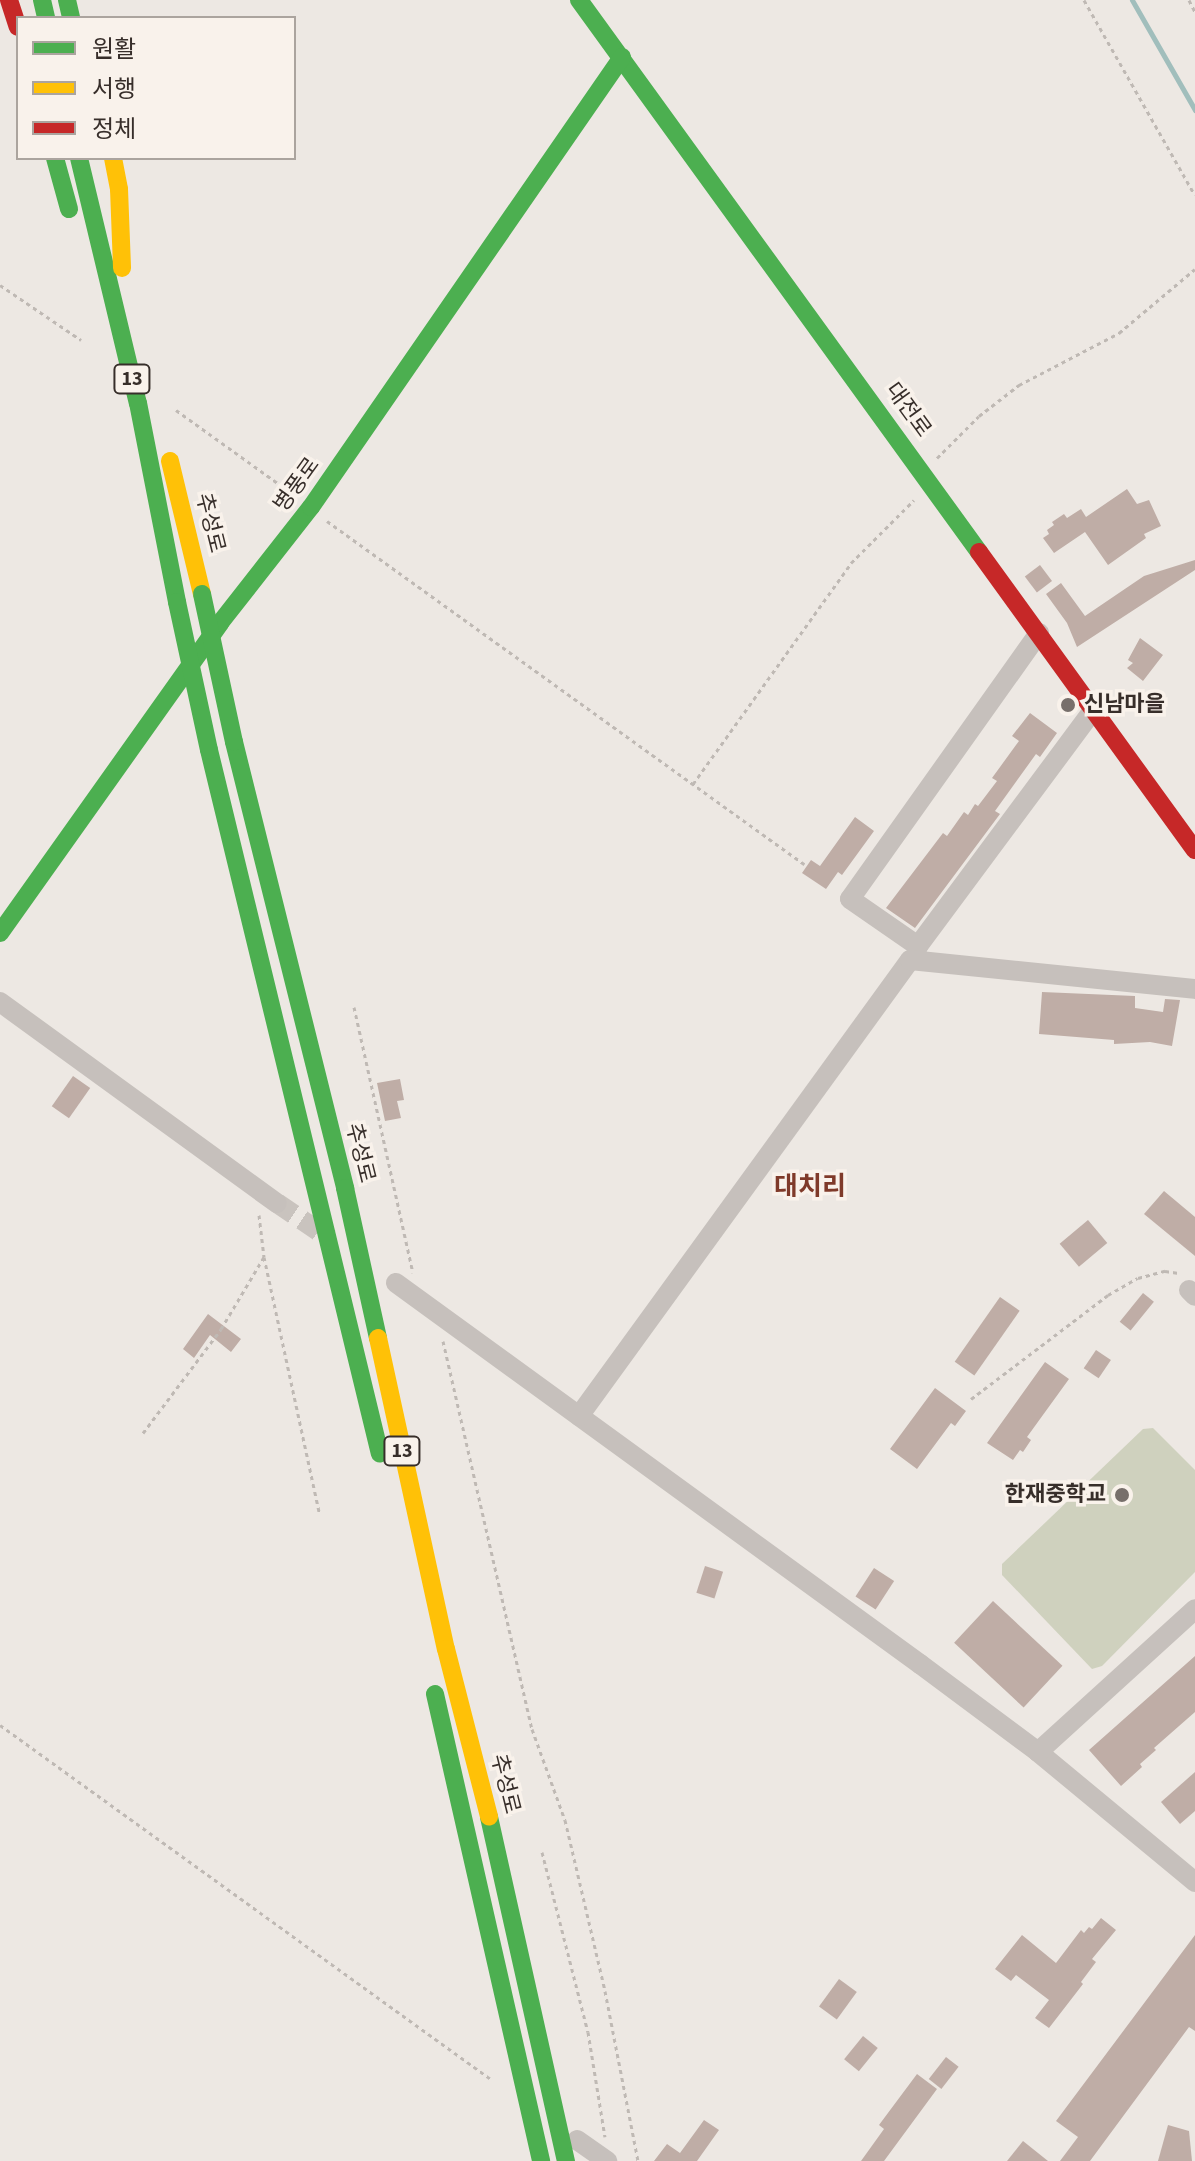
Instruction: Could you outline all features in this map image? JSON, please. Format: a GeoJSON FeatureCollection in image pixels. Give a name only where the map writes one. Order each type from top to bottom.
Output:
{"type":"FeatureCollection","features":[{"type":"Feature","properties":{"kind":"main road"},"geometry":{"type":"LineString","coordinates":[[9,0],[16,21]]}},
{"type":"Feature","properties":{"kind":"main road","name":"대전로"},"geometry":{"type":"LineString","coordinates":[[579,0],[1195,850]]}},
{"type":"Feature","properties":{"kind":"main road","name":"병풍로"},"geometry":{"type":"LineString","coordinates":[[0,933],[220,623],[311,507],[622,57]]}},
{"type":"Feature","properties":{"kind":"main road"},"geometry":{"type":"LineString","coordinates":[[56,160],[75,228]]}},
{"type":"Feature","properties":{"kind":"main road","name":"13"},"geometry":{"type":"LineString","coordinates":[[79,160],[138,403],[209,750],[385,1473]]}},
{"type":"Feature","properties":{"kind":"main road","name":"추성로"},"geometry":{"type":"LineString","coordinates":[[101,160],[122,268],[202,594],[234,742],[345,1188],[446,1649],[496,1846],[566,2161]]}},
{"type":"Feature","properties":{"kind":"main road"},"geometry":{"type":"LineString","coordinates":[[113,160],[119,189],[122,268]]}},
{"type":"Feature","properties":{"kind":"main road"},"geometry":{"type":"LineString","coordinates":[[86,271],[138,403]]}},
{"type":"Feature","properties":{"kind":"main road"},"geometry":{"type":"LineString","coordinates":[[430,1672],[541,2161]]}},
{"type":"Feature","properties":{"kind":"street"},"geometry":{"type":"LineString","coordinates":[[1039,633],[850,899],[914,953],[1195,989]]}},
{"type":"Feature","properties":{"kind":"street"},"geometry":{"type":"LineString","coordinates":[[579,1416],[1095,708]]}},
{"type":"Feature","properties":{"kind":"street"},"geometry":{"type":"LineString","coordinates":[[0,1002],[268,1197]]}},
{"type":"Feature","properties":{"kind":"street"},"geometry":{"type":"LineString","coordinates":[[396,1283],[1038,1752],[1195,1882]]}},
{"type":"Feature","properties":{"kind":"street"},"geometry":{"type":"LineString","coordinates":[[1038,1752],[1195,1609]]}},
{"type":"Feature","properties":{"kind":"street"},"geometry":{"type":"LineString","coordinates":[[577,2140],[606,2154]]}},
{"type":"Feature","properties":{"kind":"path"},"geometry":{"type":"LineString","coordinates":[[1084,0],[1195,195]]}},
{"type":"Feature","properties":{"kind":"path"},"geometry":{"type":"LineString","coordinates":[[1189,0],[1195,12]]}},
{"type":"Feature","properties":{"kind":"path"},"geometry":{"type":"LineString","coordinates":[[693,784],[851,563],[979,416],[1019,385],[1119,333],[1195,269]]}},
{"type":"Feature","properties":{"kind":"path"},"geometry":{"type":"LineString","coordinates":[[0,285],[81,340]]}},
{"type":"Feature","properties":{"kind":"path"},"geometry":{"type":"LineString","coordinates":[[176,410],[804,864]]}},
{"type":"Feature","properties":{"kind":"path"},"geometry":{"type":"LineString","coordinates":[[354,1007],[419,1300]]}},
{"type":"Feature","properties":{"kind":"path"},"geometry":{"type":"LineString","coordinates":[[268,1197],[258,1227],[319,1512]]}},
{"type":"Feature","properties":{"kind":"path"},"geometry":{"type":"LineString","coordinates":[[143,1433],[221,1329],[264,1257]]}},
{"type":"Feature","properties":{"kind":"path"},"geometry":{"type":"LineString","coordinates":[[971,1399],[1078,1316],[1138,1278],[1178,1270],[1192,1293]]}},
{"type":"Feature","properties":{"kind":"path"},"geometry":{"type":"LineString","coordinates":[[449,1322],[442,1336],[451,1387],[532,1729],[565,1820],[614,2033],[638,2161]]}},
{"type":"Feature","properties":{"kind":"path"},"geometry":{"type":"LineString","coordinates":[[0,1725],[492,2080]]}},
{"type":"Feature","properties":{"kind":"path"},"geometry":{"type":"LineString","coordinates":[[542,1852],[588,2032],[606,2154]]}},
{"type":"Feature","properties":{"kind":"green space"},"geometry":{"type":"Polygon","coordinates":[[[1153,1428],[1195,1470],[1195,1572],[1102,1666],[1092,1669],[1002,1575],[1002,1564],[1143,1429],[1153,1428]]]}},
{"type":"Feature","properties":{"kind":"building"},"geometry":{"type":"Polygon","coordinates":[[[1127,489],[1137,504],[1149,500],[1161,526],[1144,534],[1146,538],[1108,565],[1085,532],[1054,553],[1043,538],[1049,534],[1047,530],[1054,525],[1052,522],[1064,514],[1067,518],[1081,509],[1086,517],[1127,489]]]}},
{"type":"Feature","properties":{"kind":"building"},"geometry":{"type":"Polygon","coordinates":[[[1195,560],[1195,570],[1077,647],[1067,623],[1046,594],[1061,583],[1085,616],[1144,576],[1195,560]]]}},
{"type":"Feature","properties":{"kind":"building"},"geometry":{"type":"Polygon","coordinates":[[[1040,565],[1052,581],[1037,592],[1025,576],[1040,565]]]}},
{"type":"Feature","properties":{"kind":"building"},"geometry":{"type":"Polygon","coordinates":[[[1140,638],[1163,655],[1143,681],[1127,668],[1133,663],[1128,660],[1140,638]]]}},
{"type":"Feature","properties":{"kind":"building"},"geometry":{"type":"Polygon","coordinates":[[[1030,713],[1057,733],[1040,757],[1036,754],[995,811],[1000,814],[915,928],[886,908],[943,833],[947,836],[964,812],[968,815],[975,804],[978,806],[997,781],[992,778],[1019,741],[1012,736],[1030,713]]]}},
{"type":"Feature","properties":{"kind":"building"},"geometry":{"type":"Polygon","coordinates":[[[855,817],[874,831],[842,875],[838,872],[826,889],[802,873],[811,860],[820,866],[855,817]]]}},
{"type":"Feature","properties":{"kind":"building"},"geometry":{"type":"Polygon","coordinates":[[[1042,992],[1135,996],[1135,1008],[1163,1012],[1165,999],[1180,1000],[1172,1046],[1150,1042],[1114,1044],[1114,1040],[1039,1034],[1042,992]]]}},
{"type":"Feature","properties":{"kind":"building"},"geometry":{"type":"Polygon","coordinates":[[[73,1076],[90,1088],[69,1118],[52,1106],[73,1076]]]}},
{"type":"Feature","properties":{"kind":"building"},"geometry":{"type":"Polygon","coordinates":[[[400,1079],[404,1100],[397,1101],[401,1118],[385,1121],[377,1083],[400,1079]]]}},
{"type":"Feature","properties":{"kind":"building"},"geometry":{"type":"Polygon","coordinates":[[[1164,1191],[1195,1217],[1195,1256],[1144,1214],[1164,1191]]]}},
{"type":"Feature","properties":{"kind":"building"},"geometry":{"type":"Polygon","coordinates":[[[1088,1220],[1107,1243],[1079,1267],[1060,1244],[1088,1220]]]}},
{"type":"Feature","properties":{"kind":"building"},"geometry":{"type":"Polygon","coordinates":[[[1143,1293],[1154,1302],[1131,1331],[1120,1322],[1143,1293]]]}},
{"type":"Feature","properties":{"kind":"building"},"geometry":{"type":"Polygon","coordinates":[[[1000,1297],[1020,1311],[974,1375],[955,1362],[1000,1297]]]}},
{"type":"Feature","properties":{"kind":"building"},"geometry":{"type":"Polygon","coordinates":[[[208,1314],[241,1339],[231,1352],[210,1335],[194,1358],[183,1349],[208,1314]]]}},
{"type":"Feature","properties":{"kind":"building"},"geometry":{"type":"Polygon","coordinates":[[[1096,1350],[1111,1360],[1099,1378],[1084,1368],[1096,1350]]]}},
{"type":"Feature","properties":{"kind":"building"},"geometry":{"type":"Polygon","coordinates":[[[1045,1362],[1069,1379],[1027,1437],[1031,1440],[1023,1452],[1020,1450],[1013,1460],[987,1443],[1045,1362]]]}},
{"type":"Feature","properties":{"kind":"building"},"geometry":{"type":"Polygon","coordinates":[[[935,1388],[966,1411],[955,1426],[951,1423],[917,1469],[890,1449],[935,1388]]]}},
{"type":"Feature","properties":{"kind":"building"},"geometry":{"type":"Polygon","coordinates":[[[705,1566],[723,1572],[714,1599],[696,1593],[705,1566]]]}},
{"type":"Feature","properties":{"kind":"building"},"geometry":{"type":"Polygon","coordinates":[[[874,1568],[894,1581],[876,1610],[855,1597],[874,1568]]]}},
{"type":"Feature","properties":{"kind":"building"},"geometry":{"type":"Polygon","coordinates":[[[993,1601],[1062,1666],[1024,1707],[954,1643],[993,1601]]]}},
{"type":"Feature","properties":{"kind":"building"},"geometry":{"type":"Polygon","coordinates":[[[1195,1656],[1195,1712],[1154,1748],[1156,1750],[1140,1764],[1142,1767],[1121,1786],[1089,1750],[1195,1656]]]}},
{"type":"Feature","properties":{"kind":"building"},"geometry":{"type":"Polygon","coordinates":[[[1195,1772],[1195,1811],[1180,1824],[1161,1802],[1195,1772]]]}},
{"type":"Feature","properties":{"kind":"building"},"geometry":{"type":"Polygon","coordinates":[[[1101,1918],[1116,1930],[1092,1959],[1096,1962],[1081,1982],[1083,1984],[1049,2028],[1035,2018],[1049,2000],[1016,1975],[1011,1981],[995,1969],[1022,1935],[1056,1963],[1081,1930],[1084,1933],[1089,1927],[1092,1929],[1101,1918]]]}},
{"type":"Feature","properties":{"kind":"building"},"geometry":{"type":"Polygon","coordinates":[[[1195,1935],[1195,2031],[1189,2027],[1090,2161],[1060,2161],[1078,2137],[1056,2121],[1195,1935]]]}},
{"type":"Feature","properties":{"kind":"building"},"geometry":{"type":"Polygon","coordinates":[[[839,1979],[857,1992],[837,2019],[819,2007],[839,1979]]]}},
{"type":"Feature","properties":{"kind":"building"},"geometry":{"type":"Polygon","coordinates":[[[863,2036],[878,2048],[859,2071],[844,2059],[863,2036]]]}},
{"type":"Feature","properties":{"kind":"building"},"geometry":{"type":"Polygon","coordinates":[[[946,2057],[959,2067],[941,2089],[929,2079],[946,2057]]]}},
{"type":"Feature","properties":{"kind":"building"},"geometry":{"type":"Polygon","coordinates":[[[917,2074],[937,2089],[884,2161],[861,2161],[884,2129],[879,2125],[917,2074]]]}},
{"type":"Feature","properties":{"kind":"building"},"geometry":{"type":"Polygon","coordinates":[[[704,2120],[719,2130],[697,2161],[654,2161],[667,2144],[680,2153],[704,2120]]]}},
{"type":"Feature","properties":{"kind":"building"},"geometry":{"type":"Polygon","coordinates":[[[1168,2125],[1189,2131],[1192,2161],[1158,2161],[1168,2125]]]}},
{"type":"Feature","properties":{"kind":"building"},"geometry":{"type":"Polygon","coordinates":[[[1023,2141],[1048,2161],[1007,2161],[1023,2141]]]}},
{"type":"Feature","properties":{"kind":"waterway"},"geometry":{"type":"LineString","coordinates":[[1132,0],[1195,110]]}},
{"type":"Feature","properties":{"kind":"tunnel"},"geometry":{"type":"LineString","coordinates":[[277,1203],[330,1239]]}},
{"type":"Feature","properties":{"kind":"traffic: fast"},"geometry":{"type":"LineString","coordinates":[[42,0],[46,16]]}},
{"type":"Feature","properties":{"kind":"traffic: fast"},"geometry":{"type":"LineString","coordinates":[[67,0],[71,16]]}},
{"type":"Feature","properties":{"kind":"traffic: fast"},"geometry":{"type":"LineString","coordinates":[[579,0],[979,552]]}},
{"type":"Feature","properties":{"kind":"traffic: fast"},"geometry":{"type":"LineString","coordinates":[[0,933],[220,623],[311,507],[622,57]]}},
{"type":"Feature","properties":{"kind":"traffic: fast"},"geometry":{"type":"LineString","coordinates":[[56,160],[69,209]]}},
{"type":"Feature","properties":{"kind":"traffic: fast"},"geometry":{"type":"LineString","coordinates":[[79,160],[138,403],[177,602]]}},
{"type":"Feature","properties":{"kind":"traffic: fast"},"geometry":{"type":"LineString","coordinates":[[202,594],[234,742]]}},
{"type":"Feature","properties":{"kind":"traffic: fast"},"geometry":{"type":"LineString","coordinates":[[177,602],[209,750]]}},
{"type":"Feature","properties":{"kind":"traffic: fast"},"geometry":{"type":"LineString","coordinates":[[234,742],[345,1188],[378,1338]]}},
{"type":"Feature","properties":{"kind":"traffic: fast"},"geometry":{"type":"LineString","coordinates":[[209,750],[380,1454]]}},
{"type":"Feature","properties":{"kind":"traffic: fast"},"geometry":{"type":"LineString","coordinates":[[435,1694],[541,2161]]}},
{"type":"Feature","properties":{"kind":"traffic: fast"},"geometry":{"type":"LineString","coordinates":[[489,1817],[566,2161]]}},
{"type":"Feature","properties":{"kind":"traffic: slow"},"geometry":{"type":"LineString","coordinates":[[113,160],[119,189],[122,268]]}},
{"type":"Feature","properties":{"kind":"traffic: slow"},"geometry":{"type":"LineString","coordinates":[[170,461],[202,594]]}},
{"type":"Feature","properties":{"kind":"traffic: slow"},"geometry":{"type":"LineString","coordinates":[[378,1338],[446,1649],[489,1817]]}},
{"type":"Feature","properties":{"kind":"traffic: jam"},"geometry":{"type":"LineString","coordinates":[[9,0],[16,21]]}},
{"type":"Feature","properties":{"kind":"traffic: jam"},"geometry":{"type":"LineString","coordinates":[[979,552],[1195,850]]}},
{"type":"Feature","properties":{"kind":"place","name":"신남마을"},"geometry":{"type":"Point","coordinates":[1068,705]}},
{"type":"Feature","properties":{"kind":"place","name":"한재중학교"},"geometry":{"type":"Point","coordinates":[1122,1495]}},
{"type":"Feature","properties":{"kind":"district","name":"대치리"},"geometry":{"type":"Point","coordinates":[810,1187]}}]}
